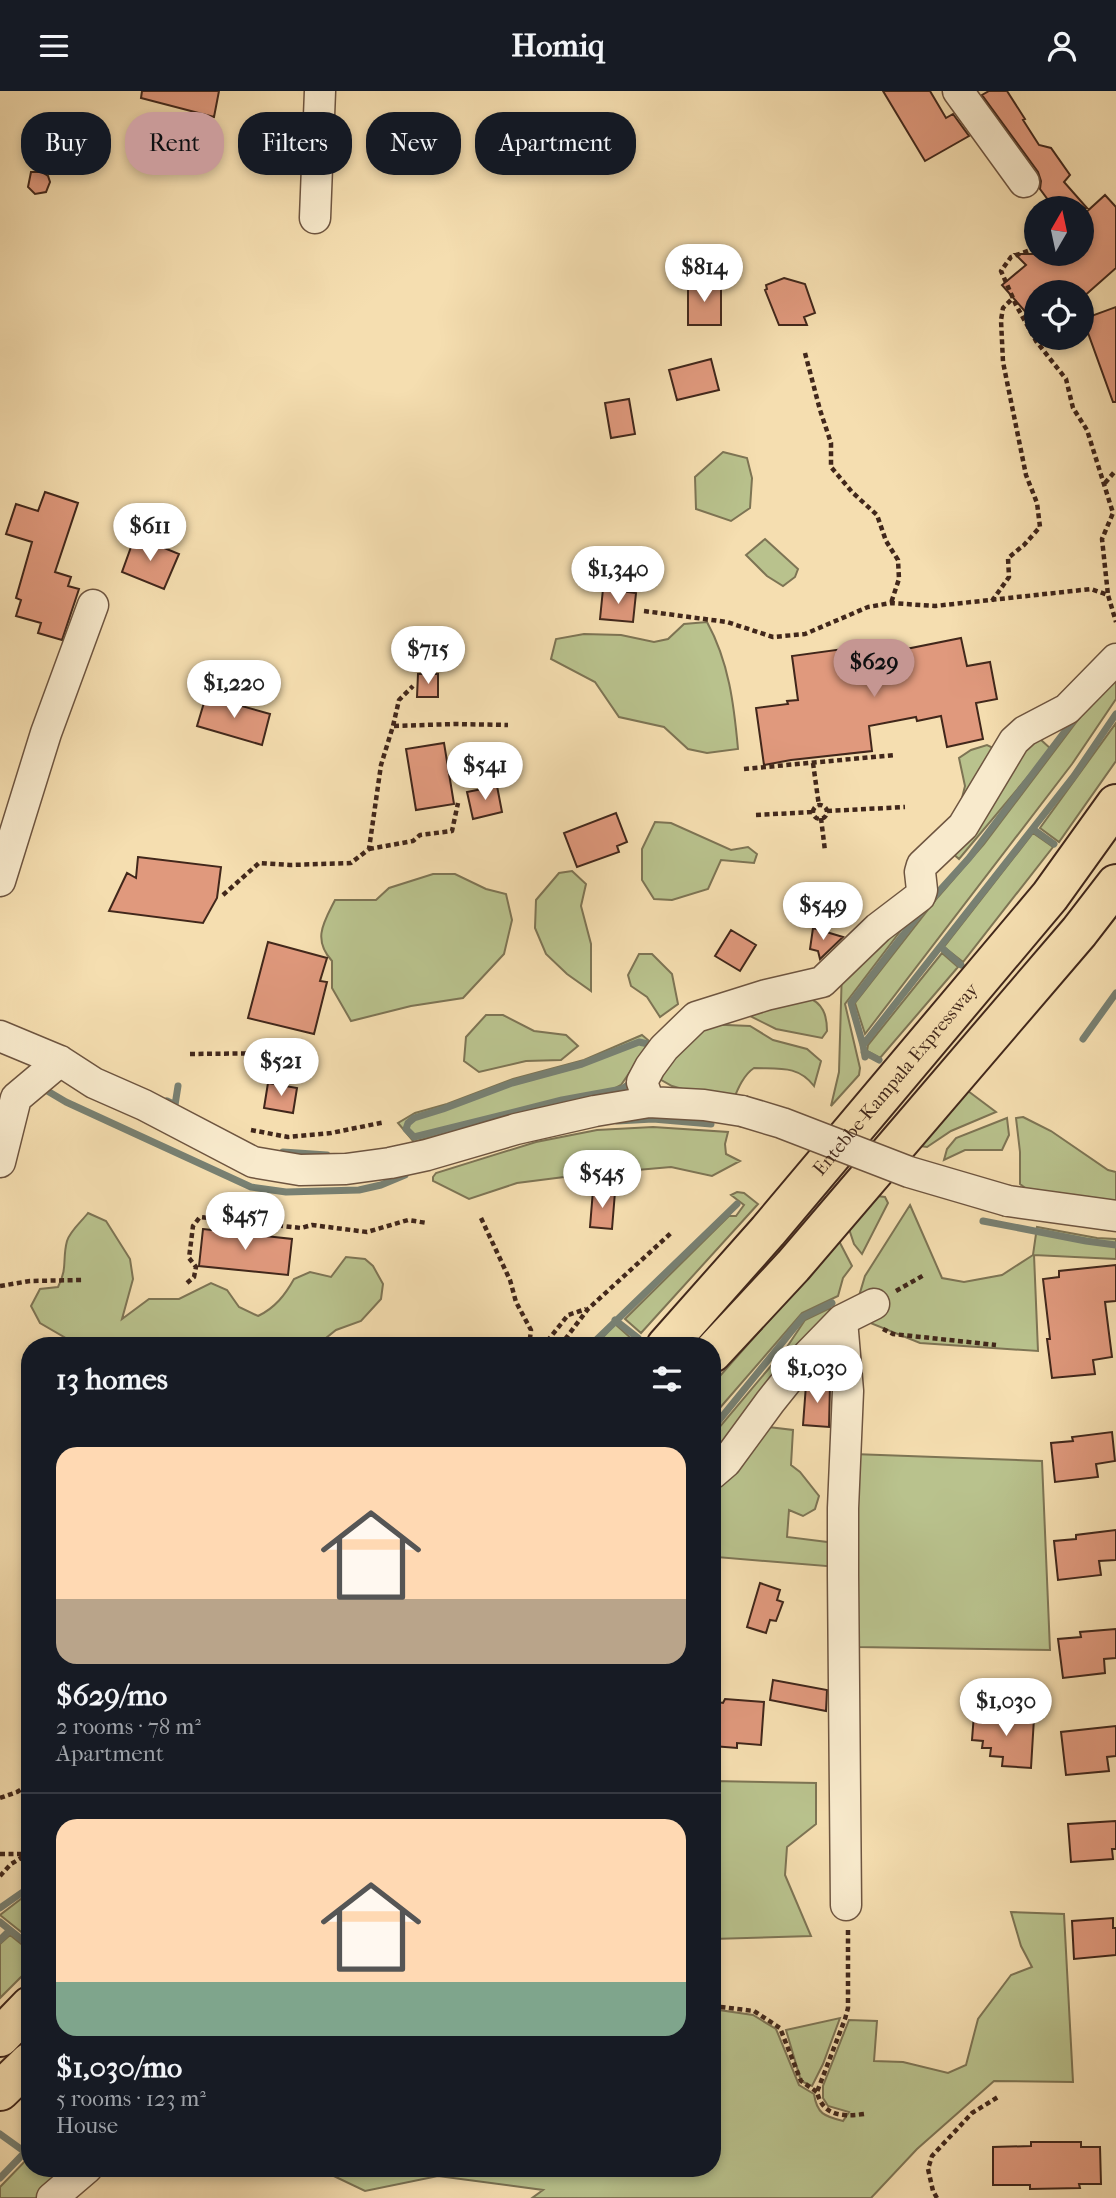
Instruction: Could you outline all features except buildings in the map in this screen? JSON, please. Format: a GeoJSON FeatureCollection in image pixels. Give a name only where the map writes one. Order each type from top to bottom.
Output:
{"type":"FeatureCollection","features":[{"type":"Feature","properties":{"kind":"highway","name":"Entebbe-Kampala Expressway"},"geometry":{"type":"LineString","coordinates":[[674,1337],[768,1231],[1050,896],[1116,804]]}},
{"type":"Feature","properties":{"kind":"highway"},"geometry":{"type":"LineString","coordinates":[[721,1343],[793,1266],[1079,932],[1116,884]]}},
{"type":"Feature","properties":{"kind":"highway"},"geometry":{"type":"LineString","coordinates":[[0,2037],[21,2015]]}},
{"type":"Feature","properties":{"kind":"highway"},"geometry":{"type":"LineString","coordinates":[[0,2091],[21,2071]]}},
{"type":"Feature","properties":{"kind":"street"},"geometry":{"type":"LineString","coordinates":[[315,218],[320,91]]}},
{"type":"Feature","properties":{"kind":"street"},"geometry":{"type":"LineString","coordinates":[[958,91],[1024,182]]}},
{"type":"Feature","properties":{"kind":"street"},"geometry":{"type":"LineString","coordinates":[[0,881],[46,733],[93,604]]}},
{"type":"Feature","properties":{"kind":"street"},"geometry":{"type":"LineString","coordinates":[[649,1103],[642,1082],[650,1067],[673,1038],[696,1017],[766,995],[822,982],[878,928],[918,898],[922,890],[922,865],[963,826],[1014,741],[1025,731],[1067,709],[1116,659]]}},
{"type":"Feature","properties":{"kind":"street"},"geometry":{"type":"LineString","coordinates":[[0,1037],[60,1061],[94,1083],[144,1105],[253,1162],[300,1170],[390,1163],[595,1111],[649,1103],[704,1105],[742,1111],[782,1123],[909,1172],[1007,1201],[1116,1216]]}},
{"type":"Feature","properties":{"kind":"street"},"geometry":{"type":"LineString","coordinates":[[0,1162],[16,1098],[60,1061]]}},
{"type":"Feature","properties":{"kind":"street"},"geometry":{"type":"LineString","coordinates":[[721,1466],[806,1357],[857,1313]]}},
{"type":"Feature","properties":{"kind":"street"},"geometry":{"type":"LineString","coordinates":[[846,1905],[842,1575],[848,1391],[857,1313]]}},
{"type":"Feature","properties":{"kind":"street"},"geometry":{"type":"LineString","coordinates":[[52,2198],[77,2177]]}},
{"type":"Feature","properties":{"kind":"path"},"geometry":{"type":"LineString","coordinates":[[1024,252],[1012,257],[1001,271],[1036,341],[1066,379],[1073,408],[1087,431],[1105,483],[1113,513],[1102,539],[1108,595],[1116,622]]}},
{"type":"Feature","properties":{"kind":"path"},"geometry":{"type":"LineString","coordinates":[[991,601],[1009,577],[1008,558],[1040,527],[1037,503],[1026,475],[1003,362],[1003,307],[1013,298]]}},
{"type":"Feature","properties":{"kind":"path"},"geometry":{"type":"LineString","coordinates":[[805,353],[831,443],[831,467],[852,492],[877,515],[886,541],[898,560],[899,579],[891,603]]}},
{"type":"Feature","properties":{"kind":"path"},"geometry":{"type":"LineString","coordinates":[[1105,483],[1116,471]]}},
{"type":"Feature","properties":{"kind":"path"},"geometry":{"type":"LineString","coordinates":[[645,611],[727,622],[773,637],[805,634],[868,607],[891,603],[935,606],[1091,589],[1108,595]]}},
{"type":"Feature","properties":{"kind":"path"},"geometry":{"type":"LineString","coordinates":[[369,849],[381,765],[399,700],[413,686]]}},
{"type":"Feature","properties":{"kind":"path"},"geometry":{"type":"LineString","coordinates":[[393,726],[508,725]]}},
{"type":"Feature","properties":{"kind":"path"},"geometry":{"type":"LineString","coordinates":[[744,769],[895,755]]}},
{"type":"Feature","properties":{"kind":"path"},"geometry":{"type":"LineString","coordinates":[[756,815],[814,812],[819,806],[813,763]]}},
{"type":"Feature","properties":{"kind":"path"},"geometry":{"type":"LineString","coordinates":[[223,895],[259,863],[351,863],[369,849],[414,841],[421,835],[452,831],[458,803]]}},
{"type":"Feature","properties":{"kind":"path"},"geometry":{"type":"LineString","coordinates":[[819,806],[825,807],[827,811]]}},
{"type":"Feature","properties":{"kind":"path"},"geometry":{"type":"LineString","coordinates":[[827,811],[905,807]]}},
{"type":"Feature","properties":{"kind":"path"},"geometry":{"type":"LineString","coordinates":[[821,818],[827,811]]}},
{"type":"Feature","properties":{"kind":"path"},"geometry":{"type":"LineString","coordinates":[[814,812],[817,818],[821,818]]}},
{"type":"Feature","properties":{"kind":"path"},"geometry":{"type":"LineString","coordinates":[[821,818],[825,851]]}},
{"type":"Feature","properties":{"kind":"path"},"geometry":{"type":"LineString","coordinates":[[190,1054],[215,1052],[278,1055],[293,1053],[303,1040]]}},
{"type":"Feature","properties":{"kind":"path"},"geometry":{"type":"LineString","coordinates":[[241,1127],[288,1137],[331,1133],[385,1122]]}},
{"type":"Feature","properties":{"kind":"path"},"geometry":{"type":"LineString","coordinates":[[187,1283],[194,1277],[196,1267],[189,1258],[193,1226],[200,1217],[301,1229],[312,1225],[368,1232],[408,1220],[427,1223]]}},
{"type":"Feature","properties":{"kind":"path"},"geometry":{"type":"LineString","coordinates":[[481,1218],[510,1280],[516,1302],[531,1330],[531,1337]]}},
{"type":"Feature","properties":{"kind":"path"},"geometry":{"type":"LineString","coordinates":[[566,1337],[587,1309],[671,1233]]}},
{"type":"Feature","properties":{"kind":"path"},"geometry":{"type":"LineString","coordinates":[[0,1286],[30,1281],[82,1280]]}},
{"type":"Feature","properties":{"kind":"path"},"geometry":{"type":"LineString","coordinates":[[551,1337],[568,1315],[587,1309]]}},
{"type":"Feature","properties":{"kind":"path"},"geometry":{"type":"LineString","coordinates":[[857,1313],[893,1334],[996,1345]]}},
{"type":"Feature","properties":{"kind":"path"},"geometry":{"type":"LineString","coordinates":[[0,1798],[21,1790]]}},
{"type":"Feature","properties":{"kind":"path"},"geometry":{"type":"LineString","coordinates":[[0,1854],[21,1854]]}},
{"type":"Feature","properties":{"kind":"path"},"geometry":{"type":"LineString","coordinates":[[0,1876],[21,1858]]}},
{"type":"Feature","properties":{"kind":"path"},"geometry":{"type":"LineString","coordinates":[[846,1905],[849,1943],[848,2008],[817,2092],[819,2102],[830,2113],[864,2114]]}},
{"type":"Feature","properties":{"kind":"path"},"geometry":{"type":"LineString","coordinates":[[721,2007],[754,2011],[780,2028],[801,2081],[817,2092]]}},
{"type":"Feature","properties":{"kind":"path"},"geometry":{"type":"LineString","coordinates":[[937,2198],[928,2169],[932,2156],[972,2113],[998,2097]]}},
{"type":"Feature","properties":{"kind":"green space"},"geometry":{"type":"Polygon","coordinates":[[[723,452],[747,458],[752,478],[750,508],[731,521],[696,509],[695,477],[723,452]]]}},
{"type":"Feature","properties":{"kind":"green space"},"geometry":{"type":"Polygon","coordinates":[[[765,539],[798,569],[795,577],[783,586],[767,576],[746,555],[765,539]]]}},
{"type":"Feature","properties":{"kind":"green space"},"geometry":{"type":"Polygon","coordinates":[[[707,622],[725,668],[738,749],[707,753],[688,749],[664,727],[619,717],[595,682],[551,659],[556,639],[584,634],[621,635],[654,642],[668,639],[684,624],[707,622]]]}},
{"type":"Feature","properties":{"kind":"green space"},"geometry":{"type":"Polygon","coordinates":[[[1116,664],[1116,699],[1072,764],[865,1034],[855,1003],[938,897],[984,844],[1093,700],[1116,664]]]}},
{"type":"Feature","properties":{"kind":"green space"},"geometry":{"type":"Polygon","coordinates":[[[1116,723],[1116,761],[1059,842],[1040,828],[1116,723]]]}},
{"type":"Feature","properties":{"kind":"green space"},"geometry":{"type":"Polygon","coordinates":[[[1040,739],[1051,749],[959,859],[943,845],[957,818],[965,786],[959,758],[971,750],[987,745],[1012,757],[1023,742],[1040,739]]]}},
{"type":"Feature","properties":{"kind":"green space"},"geometry":{"type":"Polygon","coordinates":[[[655,822],[671,823],[731,850],[748,847],[757,854],[754,863],[721,860],[708,889],[672,900],[654,899],[642,880],[642,849],[655,822]]]}},
{"type":"Feature","properties":{"kind":"green space"},"geometry":{"type":"Polygon","coordinates":[[[1033,833],[1053,847],[963,962],[944,947],[1033,833]]]}},
{"type":"Feature","properties":{"kind":"green space"},"geometry":{"type":"Polygon","coordinates":[[[572,871],[586,884],[581,906],[591,944],[591,991],[567,974],[546,954],[535,928],[536,900],[559,873],[572,871]]]}},
{"type":"Feature","properties":{"kind":"green space"},"geometry":{"type":"Polygon","coordinates":[[[433,874],[455,874],[486,889],[506,894],[512,920],[504,954],[463,998],[411,1006],[351,1021],[332,988],[332,961],[322,945],[321,938],[324,923],[335,900],[376,900],[389,888],[433,874]]]}},
{"type":"Feature","properties":{"kind":"green space"},"geometry":{"type":"Polygon","coordinates":[[[924,900],[845,1004],[860,1068],[859,1075],[831,1106],[839,1072],[842,968],[924,900]]]}},
{"type":"Feature","properties":{"kind":"green space"},"geometry":{"type":"Polygon","coordinates":[[[942,953],[958,967],[880,1058],[867,1051],[868,1045],[942,953]]]}},
{"type":"Feature","properties":{"kind":"green space"},"geometry":{"type":"Polygon","coordinates":[[[639,954],[652,954],[672,974],[678,1004],[660,1017],[647,997],[631,986],[628,975],[639,954]]]}},
{"type":"Feature","properties":{"kind":"green space"},"geometry":{"type":"Polygon","coordinates":[[[807,997],[820,1006],[825,1015],[827,1031],[822,1038],[776,1029],[748,1015],[807,997]]]}},
{"type":"Feature","properties":{"kind":"green space"},"geometry":{"type":"Polygon","coordinates":[[[486,1015],[503,1015],[534,1031],[566,1035],[578,1046],[561,1060],[526,1061],[479,1072],[464,1061],[466,1037],[486,1015]]]}},
{"type":"Feature","properties":{"kind":"green space"},"geometry":{"type":"Polygon","coordinates":[[[703,1024],[750,1026],[773,1040],[807,1049],[821,1061],[814,1086],[795,1071],[754,1068],[738,1088],[732,1103],[672,1086],[656,1077],[703,1024]]]}},
{"type":"Feature","properties":{"kind":"green space"},"geometry":{"type":"Polygon","coordinates":[[[642,1035],[648,1040],[645,1050],[621,1085],[610,1091],[527,1107],[414,1142],[398,1123],[415,1113],[513,1079],[584,1060],[642,1035]]]}},
{"type":"Feature","properties":{"kind":"green space"},"geometry":{"type":"Polygon","coordinates":[[[968,1091],[996,1112],[951,1131],[927,1147],[920,1146],[968,1091]]]}},
{"type":"Feature","properties":{"kind":"green space"},"geometry":{"type":"Polygon","coordinates":[[[1023,1117],[1051,1131],[1108,1170],[1116,1172],[1116,1205],[1033,1194],[1020,1184],[1016,1118],[1023,1117]]]}},
{"type":"Feature","properties":{"kind":"green space"},"geometry":{"type":"Polygon","coordinates":[[[1007,1118],[1009,1135],[1002,1150],[965,1150],[944,1160],[947,1149],[956,1138],[1007,1118]]]}},
{"type":"Feature","properties":{"kind":"green space"},"geometry":{"type":"Polygon","coordinates":[[[653,1127],[728,1132],[726,1154],[740,1161],[712,1176],[671,1167],[580,1175],[517,1183],[469,1199],[433,1181],[436,1173],[536,1142],[597,1130],[653,1127]]]}},
{"type":"Feature","properties":{"kind":"green space"},"geometry":{"type":"Polygon","coordinates":[[[744,1193],[758,1204],[641,1333],[625,1319],[729,1216],[736,1216],[744,1205],[731,1195],[744,1193]]]}},
{"type":"Feature","properties":{"kind":"green space"},"geometry":{"type":"Polygon","coordinates":[[[877,1196],[885,1197],[888,1203],[862,1254],[854,1244],[849,1229],[877,1196]]]}},
{"type":"Feature","properties":{"kind":"green space"},"geometry":{"type":"Polygon","coordinates":[[[910,1205],[942,1278],[964,1282],[1002,1275],[1033,1255],[1037,1227],[1116,1239],[1116,1259],[1034,1255],[1038,1351],[920,1343],[853,1316],[865,1276],[910,1205]]]}},
{"type":"Feature","properties":{"kind":"green space"},"geometry":{"type":"Polygon","coordinates":[[[88,1213],[106,1221],[130,1259],[133,1279],[122,1319],[149,1299],[179,1299],[211,1283],[227,1290],[239,1307],[258,1316],[279,1301],[294,1279],[310,1272],[331,1277],[346,1257],[365,1259],[373,1266],[383,1284],[381,1299],[361,1321],[336,1330],[327,1337],[64,1337],[40,1323],[31,1306],[40,1289],[58,1287],[63,1274],[66,1248],[73,1230],[88,1213]]]}},
{"type":"Feature","properties":{"kind":"green space"},"geometry":{"type":"Polygon","coordinates":[[[839,1241],[852,1266],[843,1278],[838,1296],[802,1313],[721,1407],[721,1375],[839,1241]]]}},
{"type":"Feature","properties":{"kind":"green space"},"geometry":{"type":"Polygon","coordinates":[[[830,1308],[829,1321],[721,1453],[721,1425],[787,1347],[805,1320],[830,1308]]]}},
{"type":"Feature","properties":{"kind":"green space"},"geometry":{"type":"Polygon","coordinates":[[[615,1324],[630,1337],[603,1337],[615,1324]]]}},
{"type":"Feature","properties":{"kind":"green space"},"geometry":{"type":"Polygon","coordinates":[[[759,1426],[793,1430],[791,1465],[819,1496],[815,1509],[803,1516],[789,1510],[787,1537],[835,1543],[838,1567],[721,1557],[721,1482],[759,1426]]]}},
{"type":"Feature","properties":{"kind":"green space"},"geometry":{"type":"Polygon","coordinates":[[[853,1454],[1042,1461],[1050,1650],[857,1647],[853,1454]]]}},
{"type":"Feature","properties":{"kind":"green space"},"geometry":{"type":"Polygon","coordinates":[[[721,1781],[816,1783],[816,1824],[787,1847],[785,1875],[811,1936],[721,1939],[721,1781]]]}},
{"type":"Feature","properties":{"kind":"green space"},"geometry":{"type":"Polygon","coordinates":[[[21,1899],[21,1932],[0,1915],[21,1899]]]}},
{"type":"Feature","properties":{"kind":"green space"},"geometry":{"type":"Polygon","coordinates":[[[1011,1912],[1064,1914],[1073,2082],[994,2081],[917,2149],[871,2198],[532,2198],[543,2190],[446,2177],[721,2177],[721,2010],[753,2015],[776,2029],[799,2085],[814,2094],[822,2113],[843,2121],[849,2112],[828,2106],[823,2098],[823,2086],[849,2020],[877,2021],[874,2061],[903,2062],[948,2073],[966,2065],[978,2019],[1011,1975],[1032,1967],[1021,1946],[1011,1912]]]}},
{"type":"Feature","properties":{"kind":"green space"},"geometry":{"type":"Polygon","coordinates":[[[10,1935],[21,1944],[21,1977],[0,1998],[0,1944],[10,1935]]]}},
{"type":"Feature","properties":{"kind":"green space"},"geometry":{"type":"Polygon","coordinates":[[[840,2018],[812,2086],[801,2081],[786,2030],[840,2018]]]}},
{"type":"Feature","properties":{"kind":"green space"},"geometry":{"type":"Polygon","coordinates":[[[21,2165],[21,2177],[68,2177],[44,2198],[0,2198],[0,2187],[21,2165]]]}},
{"type":"Feature","properties":{"kind":"green space"},"geometry":{"type":"Polygon","coordinates":[[[336,2177],[433,2177],[365,2191],[336,2177]]]}},
{"type":"Feature","properties":{"kind":"waterway"},"geometry":{"type":"LineString","coordinates":[[863,1045],[1074,776],[1116,714]]}},
{"type":"Feature","properties":{"kind":"waterway"},"geometry":{"type":"LineString","coordinates":[[931,900],[969,858],[1075,718]]}},
{"type":"Feature","properties":{"kind":"waterway"},"geometry":{"type":"LineString","coordinates":[[1033,829],[1054,844]]}},
{"type":"Feature","properties":{"kind":"waterway"},"geometry":{"type":"LineString","coordinates":[[865,1057],[851,1003],[923,909]]}},
{"type":"Feature","properties":{"kind":"waterway"},"geometry":{"type":"LineString","coordinates":[[941,947],[961,965]]}},
{"type":"Feature","properties":{"kind":"waterway"},"geometry":{"type":"LineString","coordinates":[[1083,1039],[1116,993]]}},
{"type":"Feature","properties":{"kind":"waterway"},"geometry":{"type":"LineString","coordinates":[[639,1042],[653,1045],[629,1084],[622,1089],[562,1100],[414,1137],[406,1129],[414,1118],[512,1083],[582,1064],[639,1042]]}},
{"type":"Feature","properties":{"kind":"waterway"},"geometry":{"type":"LineString","coordinates":[[864,1052],[879,1060]]}},
{"type":"Feature","properties":{"kind":"waterway"},"geometry":{"type":"LineString","coordinates":[[39,1086],[66,1102],[251,1187],[286,1192],[359,1190],[405,1175]]}},
{"type":"Feature","properties":{"kind":"waterway"},"geometry":{"type":"LineString","coordinates":[[167,1101],[175,1105],[178,1086]]}},
{"type":"Feature","properties":{"kind":"waterway"},"geometry":{"type":"LineString","coordinates":[[617,1121],[653,1119],[711,1124]]}},
{"type":"Feature","properties":{"kind":"waterway"},"geometry":{"type":"LineString","coordinates":[[283,1152],[327,1155]]}},
{"type":"Feature","properties":{"kind":"waterway"},"geometry":{"type":"LineString","coordinates":[[599,1337],[737,1204]]}},
{"type":"Feature","properties":{"kind":"waterway"},"geometry":{"type":"LineString","coordinates":[[983,1221],[1116,1245]]}},
{"type":"Feature","properties":{"kind":"waterway"},"geometry":{"type":"LineString","coordinates":[[721,1418],[803,1317],[832,1303]]}},
{"type":"Feature","properties":{"kind":"waterway"},"geometry":{"type":"LineString","coordinates":[[615,1320],[637,1337]]}},
{"type":"Feature","properties":{"kind":"waterway"},"geometry":{"type":"LineString","coordinates":[[0,1908],[21,1893]]}},
{"type":"Feature","properties":{"kind":"waterway"},"geometry":{"type":"LineString","coordinates":[[0,1922],[21,1939]]}},
{"type":"Feature","properties":{"kind":"waterway"},"geometry":{"type":"LineString","coordinates":[[0,1940],[10,1930]]}},
{"type":"Feature","properties":{"kind":"waterway"},"geometry":{"type":"LineString","coordinates":[[0,2134],[21,2149]]}},
{"type":"Feature","properties":{"kind":"waterway"},"geometry":{"type":"LineString","coordinates":[[0,2178],[21,2156]]}}]}
